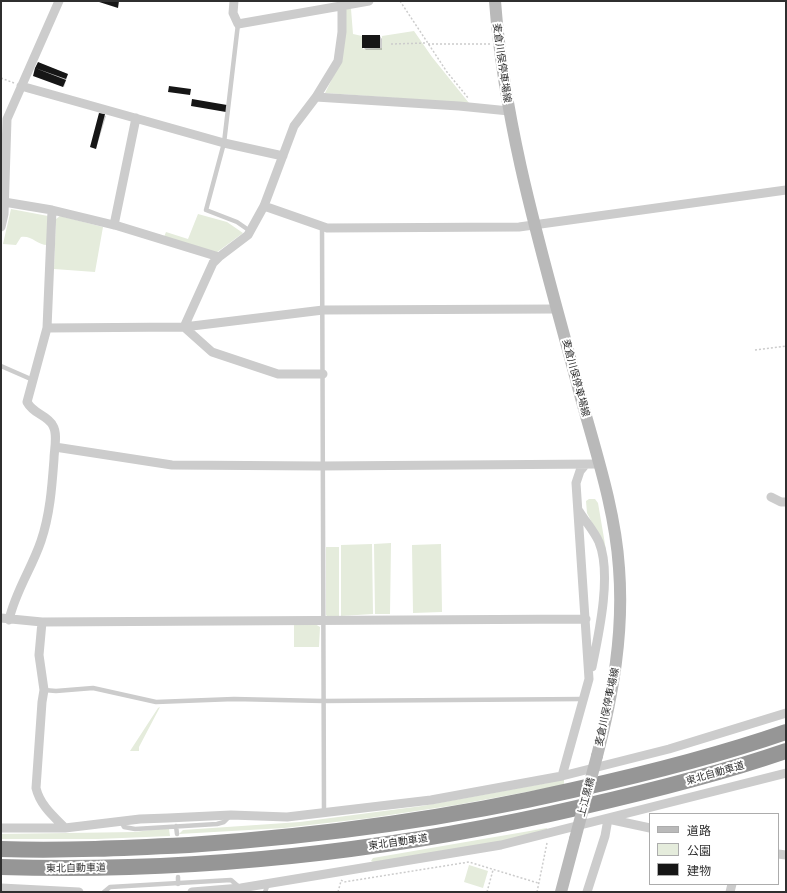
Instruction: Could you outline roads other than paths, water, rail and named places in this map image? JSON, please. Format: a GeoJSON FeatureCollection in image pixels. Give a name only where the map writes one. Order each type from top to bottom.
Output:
{"type":"FeatureCollection","features":[{"type":"Feature","properties":{"kind":"highway","name":"東北自動車道"},"geometry":{"type":"LineString","coordinates":[[1,849],[94,849],[224,842],[327,833],[431,818],[526,801],[618,780],[748,745],[786,732]]}},
{"type":"Feature","properties":{"kind":"highway","name":"東北自動車道"},"geometry":{"type":"LineString","coordinates":[[1,868],[95,868],[226,862],[328,852],[433,838],[528,819],[672,786],[786,751]]}},
{"type":"Feature","properties":{"kind":"main road","name":"麦倉川俣停車場線"},"geometry":{"type":"LineString","coordinates":[[495,1],[509,111],[534,225],[599,464],[618,548],[621,596],[620,639],[615,678],[597,756]]}},
{"type":"Feature","properties":{"kind":"main road","name":"上江黒橋"},"geometry":{"type":"LineString","coordinates":[[561,892],[597,756]]}},
{"type":"Feature","properties":{"kind":"street"},"geometry":{"type":"LineString","coordinates":[[1,227],[7,119],[59,1]]}},
{"type":"Feature","properties":{"kind":"street"},"geometry":{"type":"LineString","coordinates":[[234,1],[234,13],[238,24],[369,1]]}},
{"type":"Feature","properties":{"kind":"street"},"geometry":{"type":"LineString","coordinates":[[184,327],[208,272],[219,257],[250,231],[264,206],[294,126],[316,98],[338,61],[342,32],[342,6]]}},
{"type":"Feature","properties":{"kind":"street"},"geometry":{"type":"LineString","coordinates":[[21,86],[224,143],[283,156]]}},
{"type":"Feature","properties":{"kind":"street"},"geometry":{"type":"LineString","coordinates":[[316,98],[509,111]]}},
{"type":"Feature","properties":{"kind":"street"},"geometry":{"type":"LineString","coordinates":[[114,225],[136,118]]}},
{"type":"Feature","properties":{"kind":"street"},"geometry":{"type":"LineString","coordinates":[[264,206],[322,227],[520,227],[786,190]]}},
{"type":"Feature","properties":{"kind":"street"},"geometry":{"type":"LineString","coordinates":[[3,202],[52,210],[114,225],[219,257]]}},
{"type":"Feature","properties":{"kind":"street"},"geometry":{"type":"LineString","coordinates":[[52,210],[47,328],[27,402],[31,410],[48,420],[54,427],[55,447],[51,492],[41,541],[5,619],[42,622],[586,619]]}},
{"type":"Feature","properties":{"kind":"street"},"geometry":{"type":"LineString","coordinates":[[47,328],[184,327],[323,310],[557,309]]}},
{"type":"Feature","properties":{"kind":"street"},"geometry":{"type":"LineString","coordinates":[[184,327],[212,352],[278,374],[322,374]]}},
{"type":"Feature","properties":{"kind":"street"},"geometry":{"type":"LineString","coordinates":[[55,447],[172,465],[322,466],[599,464]]}},
{"type":"Feature","properties":{"kind":"street"},"geometry":{"type":"LineString","coordinates":[[585,465],[577,477],[589,679]]}},
{"type":"Feature","properties":{"kind":"street"},"geometry":{"type":"LineString","coordinates":[[771,496],[781,502],[786,502]]}},
{"type":"Feature","properties":{"kind":"street"},"geometry":{"type":"LineString","coordinates":[[562,776],[589,679],[600,628],[604,572],[599,542],[578,510]]}},
{"type":"Feature","properties":{"kind":"street"},"geometry":{"type":"LineString","coordinates":[[42,622],[39,655],[44,690],[36,788],[38,798],[48,811],[65,828]]}},
{"type":"Feature","properties":{"kind":"street"},"geometry":{"type":"LineString","coordinates":[[1,828],[65,828],[121,821],[231,815],[275,817],[324,814],[432,800],[562,776],[669,749],[786,713]]}},
{"type":"Feature","properties":{"kind":"street"},"geometry":{"type":"LineString","coordinates":[[192,892],[240,888],[267,888],[340,877],[547,835],[786,773]]}},
{"type":"Feature","properties":{"kind":"street"},"geometry":{"type":"LineString","coordinates":[[608,819],[649,828]]}},
{"type":"Feature","properties":{"kind":"street"},"geometry":{"type":"LineString","coordinates":[[587,892],[605,836],[608,819]]}},
{"type":"Feature","properties":{"kind":"street"},"geometry":{"type":"LineString","coordinates":[[1,888],[79,892]]}},
{"type":"Feature","properties":{"kind":"lane"},"geometry":{"type":"LineString","coordinates":[[238,24],[224,143],[206,210],[237,222],[250,231]]}},
{"type":"Feature","properties":{"kind":"lane"},"geometry":{"type":"LineString","coordinates":[[322,227],[324,814]]}},
{"type":"Feature","properties":{"kind":"lane"},"geometry":{"type":"LineString","coordinates":[[1,366],[33,380]]}},
{"type":"Feature","properties":{"kind":"lane"},"geometry":{"type":"LineString","coordinates":[[44,690],[56,691],[93,688],[156,702],[234,700],[323,701],[583,699]]}},
{"type":"Feature","properties":{"kind":"lane"},"geometry":{"type":"LineString","coordinates":[[121,821],[126,828],[217,824],[224,822],[231,815]]}},
{"type":"Feature","properties":{"kind":"lane"},"geometry":{"type":"LineString","coordinates":[[176,826],[177,834]]}},
{"type":"Feature","properties":{"kind":"lane"},"geometry":{"type":"LineString","coordinates":[[178,877],[178,884]]}},
{"type":"Feature","properties":{"kind":"lane"},"geometry":{"type":"LineString","coordinates":[[104,892],[110,887],[231,880],[240,888]]}}]}
